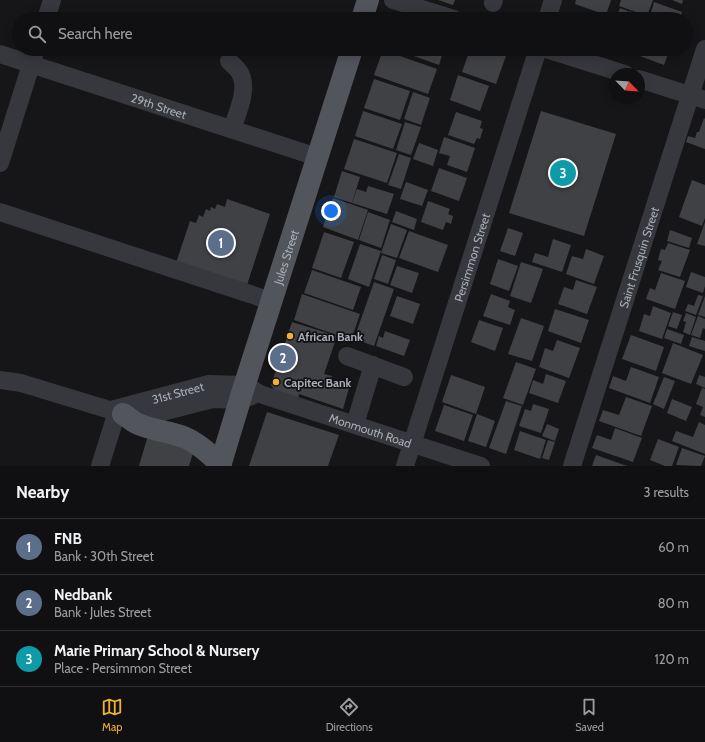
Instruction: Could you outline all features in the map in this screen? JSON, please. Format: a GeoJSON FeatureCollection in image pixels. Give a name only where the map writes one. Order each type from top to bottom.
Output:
{"type":"FeatureCollection","features":[{"type":"Feature","properties":{"kind":"main road"},"geometry":{"type":"LineString","coordinates":[[364,12],[368,0]]}},
{"type":"Feature","properties":{"kind":"main road","name":"Jules Street"},"geometry":{"type":"LineString","coordinates":[[221,465],[248,393],[271,301],[350,56]]}},
{"type":"Feature","properties":{"kind":"main road"},"geometry":{"type":"LineString","coordinates":[[117,412],[135,423],[173,433],[188,439],[202,447],[221,465]]}},
{"type":"Feature","properties":{"kind":"street"},"geometry":{"type":"LineString","coordinates":[[48,12],[52,0]]}},
{"type":"Feature","properties":{"kind":"street"},"geometry":{"type":"LineString","coordinates":[[393,0],[432,12]]}},
{"type":"Feature","properties":{"kind":"street"},"geometry":{"type":"LineString","coordinates":[[549,12],[553,0]]}},
{"type":"Feature","properties":{"kind":"street","name":"Saint Frusquin Street"},"geometry":{"type":"LineString","coordinates":[[572,466],[698,97],[705,49]]}},
{"type":"Feature","properties":{"kind":"street","name":"29th Street"},"geometry":{"type":"LineString","coordinates":[[0,54],[12,55]]}},
{"type":"Feature","properties":{"kind":"street"},"geometry":{"type":"LineString","coordinates":[[0,163],[34,56]]}},
{"type":"Feature","properties":{"kind":"street","name":"29th Street"},"geometry":{"type":"LineString","coordinates":[[34,56],[232,129],[317,157]]}},
{"type":"Feature","properties":{"kind":"street","name":"Persimmon Street"},"geometry":{"type":"LineString","coordinates":[[405,466],[536,56]]}},
{"type":"Feature","properties":{"kind":"street"},"geometry":{"type":"LineString","coordinates":[[568,56],[609,69]]}},
{"type":"Feature","properties":{"kind":"street"},"geometry":{"type":"LineString","coordinates":[[229,61],[240,72],[243,84],[242,97],[232,129]]}},
{"type":"Feature","properties":{"kind":"street"},"geometry":{"type":"LineString","coordinates":[[645,81],[698,97]]}},
{"type":"Feature","properties":{"kind":"street"},"geometry":{"type":"LineString","coordinates":[[0,212],[271,301]]}},
{"type":"Feature","properties":{"kind":"street"},"geometry":{"type":"LineString","coordinates":[[347,356],[404,377]]}},
{"type":"Feature","properties":{"kind":"street"},"geometry":{"type":"LineString","coordinates":[[355,424],[373,365]]}},
{"type":"Feature","properties":{"kind":"street","name":"31st Street"},"geometry":{"type":"LineString","coordinates":[[0,380],[21,383],[117,412],[136,416],[150,415],[213,399],[248,393]]}},
{"type":"Feature","properties":{"kind":"street","name":"Monmouth Road"},"geometry":{"type":"LineString","coordinates":[[248,393],[355,424],[481,466]]}},
{"type":"Feature","properties":{"kind":"street"},"geometry":{"type":"LineString","coordinates":[[100,466],[117,412]]}},
{"type":"Feature","properties":{"kind":"building"},"geometry":{"type":"Polygon","coordinates":[[[438,0],[455,0],[453,5],[438,0]]]}},
{"type":"Feature","properties":{"kind":"building"},"geometry":{"type":"Polygon","coordinates":[[[576,0],[611,0],[607,12],[598,12],[575,4],[576,0]]]}},
{"type":"Feature","properties":{"kind":"building"},"geometry":{"type":"Polygon","coordinates":[[[621,0],[653,0],[648,12],[636,12],[619,6],[621,0]]]}},
{"type":"Feature","properties":{"kind":"building"},"geometry":{"type":"Polygon","coordinates":[[[672,0],[683,0],[682,4],[672,0]]]}},
{"type":"Feature","properties":{"kind":"building"},"geometry":{"type":"Polygon","coordinates":[[[654,2],[682,12],[651,12],[654,2]]]}},
{"type":"Feature","properties":{"kind":"building"},"geometry":{"type":"Polygon","coordinates":[[[620,8],[628,11],[628,12],[619,12],[620,8]]]}},
{"type":"Feature","properties":{"kind":"building"},"geometry":{"type":"Polygon","coordinates":[[[381,56],[400,56],[437,69],[428,94],[374,75],[381,56]]]}},
{"type":"Feature","properties":{"kind":"building"},"geometry":{"type":"Polygon","coordinates":[[[414,56],[442,56],[439,65],[414,56]]]}},
{"type":"Feature","properties":{"kind":"building"},"geometry":{"type":"Polygon","coordinates":[[[468,56],[506,56],[496,84],[462,72],[468,56]]]}},
{"type":"Feature","properties":{"kind":"building"},"geometry":{"type":"Polygon","coordinates":[[[640,56],[667,56],[664,65],[640,56]]]}},
{"type":"Feature","properties":{"kind":"building"},"geometry":{"type":"Polygon","coordinates":[[[458,75],[489,86],[480,111],[450,100],[458,75]]]}},
{"type":"Feature","properties":{"kind":"building"},"geometry":{"type":"Polygon","coordinates":[[[374,79],[410,91],[400,120],[364,108],[374,79]]]}},
{"type":"Feature","properties":{"kind":"building"},"geometry":{"type":"Polygon","coordinates":[[[413,92],[430,98],[421,125],[404,119],[413,92]]]}},
{"type":"Feature","properties":{"kind":"building"},"geometry":{"type":"Polygon","coordinates":[[[363,111],[402,124],[393,149],[355,136],[363,111]]]}},
{"type":"Feature","properties":{"kind":"building"},"geometry":{"type":"Polygon","coordinates":[[[541,111],[616,134],[584,236],[509,213],[541,111]]]}},
{"type":"Feature","properties":{"kind":"building"},"geometry":{"type":"Polygon","coordinates":[[[456,112],[482,121],[480,128],[483,129],[480,139],[477,138],[474,144],[448,135],[456,112]]]}},
{"type":"Feature","properties":{"kind":"building"},"geometry":{"type":"Polygon","coordinates":[[[704,118],[705,149],[686,142],[688,136],[695,138],[704,118]]]}},
{"type":"Feature","properties":{"kind":"building"},"geometry":{"type":"Polygon","coordinates":[[[405,122],[421,127],[411,155],[396,150],[405,122]]]}},
{"type":"Feature","properties":{"kind":"building"},"geometry":{"type":"Polygon","coordinates":[[[444,137],[475,148],[467,172],[447,165],[450,156],[439,153],[444,137]]]}},
{"type":"Feature","properties":{"kind":"building"},"geometry":{"type":"Polygon","coordinates":[[[354,139],[397,153],[387,183],[344,169],[354,139]]]}},
{"type":"Feature","properties":{"kind":"building"},"geometry":{"type":"Polygon","coordinates":[[[419,143],[438,150],[433,166],[413,159],[419,143]]]}},
{"type":"Feature","properties":{"kind":"building"},"geometry":{"type":"Polygon","coordinates":[[[399,154],[411,158],[401,189],[388,185],[399,154]]]}},
{"type":"Feature","properties":{"kind":"building"},"geometry":{"type":"Polygon","coordinates":[[[439,168],[467,178],[459,201],[431,191],[439,168]]]}},
{"type":"Feature","properties":{"kind":"building"},"geometry":{"type":"Polygon","coordinates":[[[342,171],[360,177],[352,203],[334,197],[342,171]]]}},
{"type":"Feature","properties":{"kind":"building"},"geometry":{"type":"Polygon","coordinates":[[[692,180],[705,185],[705,218],[702,226],[679,217],[692,180]]]}},
{"type":"Feature","properties":{"kind":"building"},"geometry":{"type":"Polygon","coordinates":[[[406,182],[428,190],[422,206],[400,199],[406,182]]]}},
{"type":"Feature","properties":{"kind":"building"},"geometry":{"type":"Polygon","coordinates":[[[368,186],[394,194],[387,214],[352,203],[357,189],[366,192],[368,186]]]}},
{"type":"Feature","properties":{"kind":"building"},"geometry":{"type":"Polygon","coordinates":[[[333,198],[368,210],[358,240],[323,227],[333,198]]]}},
{"type":"Feature","properties":{"kind":"building"},"geometry":{"type":"Polygon","coordinates":[[[227,199],[270,214],[247,285],[176,263],[190,221],[196,223],[199,215],[203,217],[206,209],[210,211],[211,207],[215,209],[217,204],[225,207],[227,199]]]}},
{"type":"Feature","properties":{"kind":"building"},"geometry":{"type":"Polygon","coordinates":[[[428,201],[450,209],[448,214],[453,216],[451,224],[446,222],[443,230],[421,222],[428,201]]]}},
{"type":"Feature","properties":{"kind":"building"},"geometry":{"type":"Polygon","coordinates":[[[396,211],[417,219],[414,230],[392,222],[396,211]]]}},
{"type":"Feature","properties":{"kind":"building"},"geometry":{"type":"Polygon","coordinates":[[[368,212],[390,220],[381,248],[359,240],[368,212]]]}},
{"type":"Feature","properties":{"kind":"building"},"geometry":{"type":"Polygon","coordinates":[[[705,222],[705,246],[697,244],[705,222]]]}},
{"type":"Feature","properties":{"kind":"building"},"geometry":{"type":"Polygon","coordinates":[[[391,224],[407,230],[397,258],[381,253],[391,224]]]}},
{"type":"Feature","properties":{"kind":"building"},"geometry":{"type":"Polygon","coordinates":[[[508,228],[523,233],[515,256],[500,251],[508,228]]]}},
{"type":"Feature","properties":{"kind":"building"},"geometry":{"type":"Polygon","coordinates":[[[670,230],[692,238],[689,248],[667,241],[670,230]]]}},
{"type":"Feature","properties":{"kind":"building"},"geometry":{"type":"Polygon","coordinates":[[[409,231],[448,245],[438,272],[399,258],[409,231]]]}},
{"type":"Feature","properties":{"kind":"building"},"geometry":{"type":"Polygon","coordinates":[[[324,232],[354,242],[341,278],[312,268],[324,232]]]}},
{"type":"Feature","properties":{"kind":"building"},"geometry":{"type":"Polygon","coordinates":[[[553,239],[571,245],[562,272],[532,262],[535,253],[548,257],[553,239]]]}},
{"type":"Feature","properties":{"kind":"building"},"geometry":{"type":"Polygon","coordinates":[[[668,243],[690,250],[680,277],[658,270],[662,261],[658,260],[661,249],[665,250],[668,243]]]}},
{"type":"Feature","properties":{"kind":"building"},"geometry":{"type":"Polygon","coordinates":[[[360,244],[381,251],[369,287],[348,279],[360,244]]]}},
{"type":"Feature","properties":{"kind":"building"},"geometry":{"type":"Polygon","coordinates":[[[586,249],[604,256],[594,284],[566,274],[572,256],[583,259],[586,249]]]}},
{"type":"Feature","properties":{"kind":"building"},"geometry":{"type":"Polygon","coordinates":[[[382,255],[396,260],[388,284],[374,279],[382,255]]]}},
{"type":"Feature","properties":{"kind":"building"},"geometry":{"type":"Polygon","coordinates":[[[498,259],[518,266],[509,291],[490,284],[498,259]]]}},
{"type":"Feature","properties":{"kind":"building"},"geometry":{"type":"Polygon","coordinates":[[[521,262],[543,269],[531,303],[510,296],[521,262]]]}},
{"type":"Feature","properties":{"kind":"building"},"geometry":{"type":"Polygon","coordinates":[[[397,266],[419,273],[412,293],[390,285],[397,266]]]}},
{"type":"Feature","properties":{"kind":"building"},"geometry":{"type":"Polygon","coordinates":[[[312,270],[361,287],[353,310],[304,293],[312,270]]]}},
{"type":"Feature","properties":{"kind":"building"},"geometry":{"type":"Polygon","coordinates":[[[691,272],[705,277],[703,293],[686,287],[691,272]]]}},
{"type":"Feature","properties":{"kind":"building"},"geometry":{"type":"Polygon","coordinates":[[[661,273],[685,281],[675,309],[646,299],[650,288],[655,290],[661,273]]]}},
{"type":"Feature","properties":{"kind":"building"},"geometry":{"type":"Polygon","coordinates":[[[576,280],[597,287],[587,314],[558,304],[564,287],[573,290],[576,280]]]}},
{"type":"Feature","properties":{"kind":"building"},"geometry":{"type":"Polygon","coordinates":[[[374,282],[394,289],[374,346],[354,339],[374,282]]]}},
{"type":"Feature","properties":{"kind":"building"},"geometry":{"type":"Polygon","coordinates":[[[302,294],[360,314],[351,340],[294,320],[302,294]]]}},
{"type":"Feature","properties":{"kind":"building"},"geometry":{"type":"Polygon","coordinates":[[[491,294],[510,301],[508,307],[515,310],[510,325],[483,316],[491,294]]]}},
{"type":"Feature","properties":{"kind":"building"},"geometry":{"type":"Polygon","coordinates":[[[698,295],[703,296],[696,315],[685,311],[688,304],[694,306],[698,295]]]}},
{"type":"Feature","properties":{"kind":"building"},"geometry":{"type":"Polygon","coordinates":[[[397,296],[420,304],[413,324],[390,316],[397,296]]]}},
{"type":"Feature","properties":{"kind":"building"},"geometry":{"type":"Polygon","coordinates":[[[705,296],[705,317],[698,315],[705,296]]]}},
{"type":"Feature","properties":{"kind":"building"},"geometry":{"type":"Polygon","coordinates":[[[653,306],[671,313],[662,339],[639,331],[644,314],[650,316],[653,306]]]}},
{"type":"Feature","properties":{"kind":"building"},"geometry":{"type":"Polygon","coordinates":[[[555,309],[589,320],[581,343],[548,331],[555,309]]]}},
{"type":"Feature","properties":{"kind":"building"},"geometry":{"type":"Polygon","coordinates":[[[673,312],[682,315],[677,329],[668,326],[673,312]]]}},
{"type":"Feature","properties":{"kind":"building"},"geometry":{"type":"Polygon","coordinates":[[[686,313],[696,317],[690,335],[683,332],[686,322],[683,321],[686,313]]]}},
{"type":"Feature","properties":{"kind":"building"},"geometry":{"type":"Polygon","coordinates":[[[698,316],[705,319],[705,329],[703,328],[700,338],[691,335],[698,316]]]}},
{"type":"Feature","properties":{"kind":"building"},"geometry":{"type":"Polygon","coordinates":[[[521,318],[544,326],[532,361],[508,354],[521,318]]]}},
{"type":"Feature","properties":{"kind":"building"},"geometry":{"type":"Polygon","coordinates":[[[479,320],[503,328],[495,351],[471,342],[479,320]]]}},
{"type":"Feature","properties":{"kind":"building"},"geometry":{"type":"Polygon","coordinates":[[[292,322],[337,336],[324,374],[332,376],[330,382],[349,388],[343,409],[299,394],[298,399],[275,391],[271,385],[292,322]]]}},
{"type":"Feature","properties":{"kind":"building"},"geometry":{"type":"Polygon","coordinates":[[[667,329],[684,335],[681,344],[664,338],[667,329]]]}},
{"type":"Feature","properties":{"kind":"building"},"geometry":{"type":"Polygon","coordinates":[[[385,331],[410,340],[404,356],[376,346],[379,336],[383,338],[385,331]]]}},
{"type":"Feature","properties":{"kind":"building"},"geometry":{"type":"Polygon","coordinates":[[[631,335],[664,347],[656,371],[622,359],[631,335]]]}},
{"type":"Feature","properties":{"kind":"building"},"geometry":{"type":"Polygon","coordinates":[[[692,337],[705,341],[705,351],[689,346],[692,337]]]}},
{"type":"Feature","properties":{"kind":"building"},"geometry":{"type":"Polygon","coordinates":[[[557,340],[580,348],[569,378],[539,367],[545,348],[553,351],[557,340]]]}},
{"type":"Feature","properties":{"kind":"building"},"geometry":{"type":"Polygon","coordinates":[[[673,343],[703,355],[691,384],[662,373],[673,343]]]}},
{"type":"Feature","properties":{"kind":"building"},"geometry":{"type":"Polygon","coordinates":[[[516,362],[536,369],[523,405],[503,398],[516,362]]]}},
{"type":"Feature","properties":{"kind":"building"},"geometry":{"type":"Polygon","coordinates":[[[631,367],[659,377],[650,403],[609,388],[613,376],[626,381],[631,367]]]}},
{"type":"Feature","properties":{"kind":"building"},"geometry":{"type":"Polygon","coordinates":[[[546,374],[566,381],[558,403],[529,393],[533,380],[543,384],[546,374]]]}},
{"type":"Feature","properties":{"kind":"building"},"geometry":{"type":"Polygon","coordinates":[[[451,375],[485,387],[476,414],[442,402],[451,375]]]}},
{"type":"Feature","properties":{"kind":"building"},"geometry":{"type":"Polygon","coordinates":[[[699,375],[705,377],[705,388],[696,384],[699,375]]]}},
{"type":"Feature","properties":{"kind":"building"},"geometry":{"type":"Polygon","coordinates":[[[664,377],[675,381],[664,409],[653,404],[664,377]]]}},
{"type":"Feature","properties":{"kind":"building"},"geometry":{"type":"Polygon","coordinates":[[[702,388],[705,389],[705,417],[700,415],[703,407],[696,404],[702,388]]]}},
{"type":"Feature","properties":{"kind":"building"},"geometry":{"type":"Polygon","coordinates":[[[626,397],[652,406],[641,436],[599,421],[603,410],[619,415],[626,397]]]}},
{"type":"Feature","properties":{"kind":"building"},"geometry":{"type":"Polygon","coordinates":[[[672,399],[692,407],[686,421],[667,413],[672,399]]]}},
{"type":"Feature","properties":{"kind":"building"},"geometry":{"type":"Polygon","coordinates":[[[506,401],[522,406],[506,454],[489,448],[506,401]]]}},
{"type":"Feature","properties":{"kind":"building"},"geometry":{"type":"Polygon","coordinates":[[[533,404],[549,409],[541,433],[519,426],[525,409],[531,411],[533,404]]]}},
{"type":"Feature","properties":{"kind":"building"},"geometry":{"type":"Polygon","coordinates":[[[444,405],[473,415],[464,441],[435,431],[444,405]]]}},
{"type":"Feature","properties":{"kind":"building"},"geometry":{"type":"Polygon","coordinates":[[[267,412],[339,435],[328,466],[249,466],[267,412]]]}},
{"type":"Feature","properties":{"kind":"building"},"geometry":{"type":"Polygon","coordinates":[[[477,414],[495,421],[486,447],[468,441],[477,414]]]}},
{"type":"Feature","properties":{"kind":"building"},"geometry":{"type":"Polygon","coordinates":[[[699,422],[705,425],[705,454],[672,441],[676,431],[693,437],[699,422]]]}},
{"type":"Feature","properties":{"kind":"building"},"geometry":{"type":"Polygon","coordinates":[[[547,424],[559,429],[555,441],[542,436],[547,424]]]}},
{"type":"Feature","properties":{"kind":"building"},"geometry":{"type":"Polygon","coordinates":[[[615,428],[642,438],[633,462],[592,448],[597,435],[611,440],[615,428]]]}},
{"type":"Feature","properties":{"kind":"building"},"geometry":{"type":"Polygon","coordinates":[[[520,431],[546,440],[540,459],[514,450],[520,431]]]}},
{"type":"Feature","properties":{"kind":"building"},"geometry":{"type":"Polygon","coordinates":[[[149,432],[195,447],[189,466],[139,466],[149,432]]]}},
{"type":"Feature","properties":{"kind":"building"},"geometry":{"type":"Polygon","coordinates":[[[658,439],[679,447],[672,466],[665,466],[650,460],[658,439]]]}},
{"type":"Feature","properties":{"kind":"building"},"geometry":{"type":"Polygon","coordinates":[[[548,440],[555,442],[549,460],[542,458],[548,440]]]}},
{"type":"Feature","properties":{"kind":"building"},"geometry":{"type":"Polygon","coordinates":[[[682,448],[705,456],[701,466],[676,465],[682,448]]]}},
{"type":"Feature","properties":{"kind":"building"},"geometry":{"type":"Polygon","coordinates":[[[596,455],[627,466],[592,466],[596,455]]]}},
{"type":"Feature","properties":{"kind":"place","name":"Marie Primary School & Nursery"},"geometry":{"type":"Point","coordinates":[563,173]}},
{"type":"Feature","properties":{"kind":"place","name":"FNB"},"geometry":{"type":"Point","coordinates":[221,243]}},
{"type":"Feature","properties":{"kind":"place","name":"African Bank"},"geometry":{"type":"Point","coordinates":[290,336]}},
{"type":"Feature","properties":{"kind":"place","name":"Nedbank"},"geometry":{"type":"Point","coordinates":[283,358]}},
{"type":"Feature","properties":{"kind":"place","name":"Capitec Bank"},"geometry":{"type":"Point","coordinates":[276,382]}}]}
